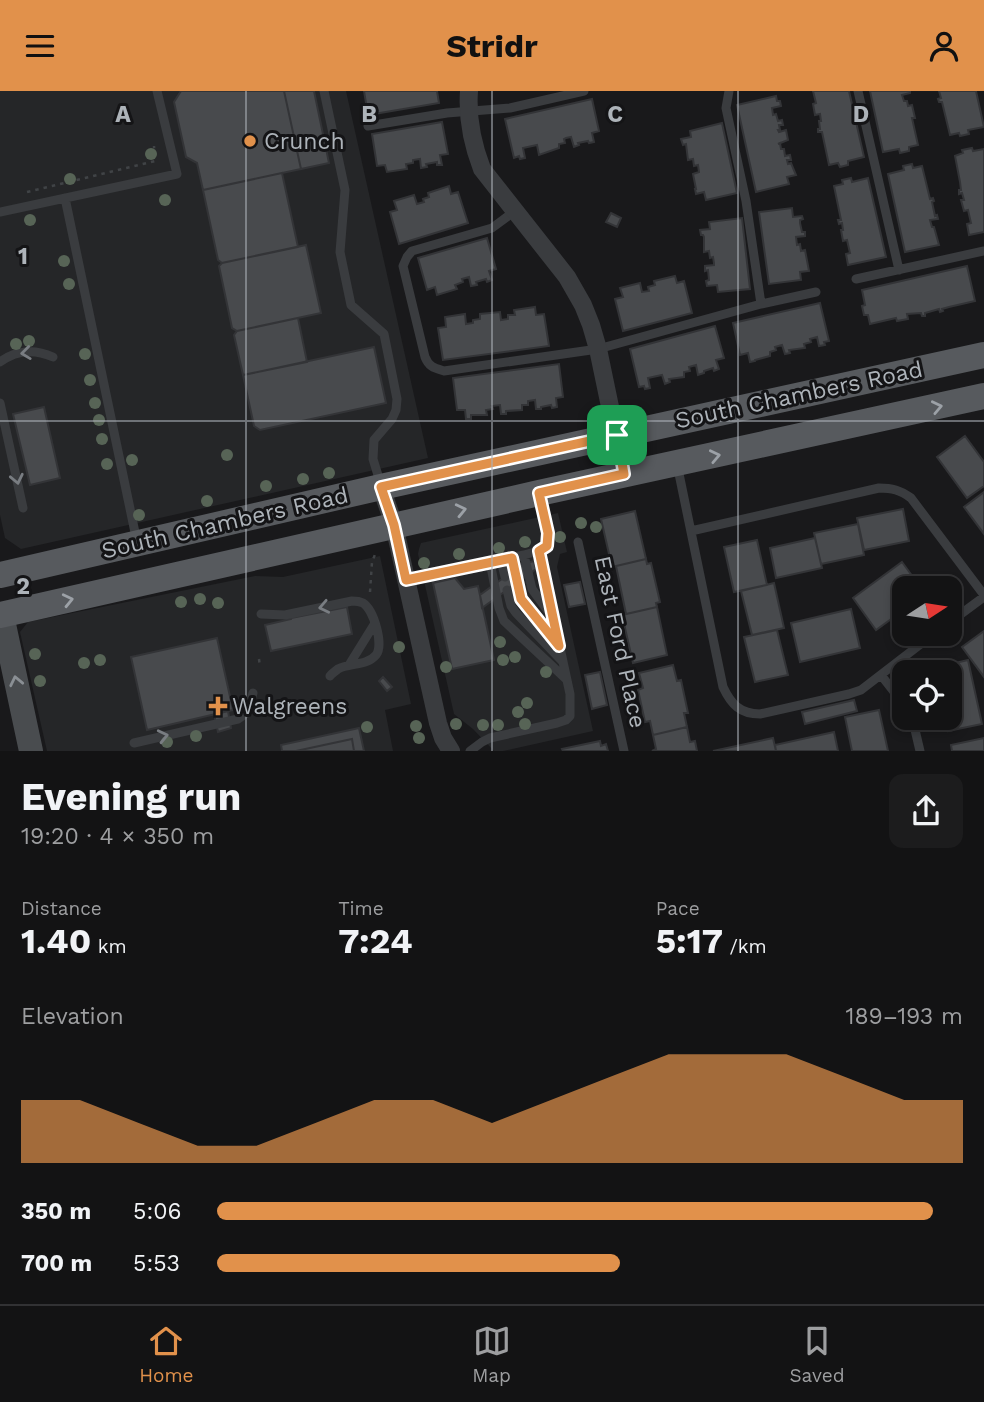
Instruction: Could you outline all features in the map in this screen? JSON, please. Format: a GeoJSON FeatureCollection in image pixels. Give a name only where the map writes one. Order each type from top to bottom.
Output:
{"type":"FeatureCollection","features":[{"type":"Feature","properties":{"kind":"main road","name":"South Chambers Road"},"geometry":{"type":"LineString","coordinates":[[0,575],[381,487],[984,355]]}},
{"type":"Feature","properties":{"kind":"main road","name":"South Chambers Road"},"geometry":{"type":"LineString","coordinates":[[1,612],[984,396]]}},
{"type":"Feature","properties":{"kind":"main road"},"geometry":{"type":"LineString","coordinates":[[1,612],[31,751]]}},
{"type":"Feature","properties":{"kind":"street"},"geometry":{"type":"LineString","coordinates":[[469,91],[470,129],[482,169],[575,289],[591,325],[624,474]]}},
{"type":"Feature","properties":{"kind":"street"},"geometry":{"type":"LineString","coordinates":[[381,487],[394,525],[438,723],[451,751]]}},
{"type":"Feature","properties":{"kind":"lane"},"geometry":{"type":"LineString","coordinates":[[0,212],[177,174],[157,91]]}},
{"type":"Feature","properties":{"kind":"lane"},"geometry":{"type":"LineString","coordinates":[[324,91],[345,190],[340,252],[351,305],[384,334],[397,400],[392,419],[374,440],[373,459],[381,487]]}},
{"type":"Feature","properties":{"kind":"lane"},"geometry":{"type":"LineString","coordinates":[[368,126],[447,113],[510,108],[584,91]]}},
{"type":"Feature","properties":{"kind":"lane"},"geometry":{"type":"LineString","coordinates":[[729,91],[726,108],[746,201],[761,305]]}},
{"type":"Feature","properties":{"kind":"lane"},"geometry":{"type":"LineString","coordinates":[[858,91],[899,270]]}},
{"type":"Feature","properties":{"kind":"lane"},"geometry":{"type":"LineString","coordinates":[[65,198],[138,543]]}},
{"type":"Feature","properties":{"kind":"lane"},"geometry":{"type":"LineString","coordinates":[[515,211],[492,228],[412,251],[407,257],[403,266],[428,365],[444,371],[598,349],[816,292]]}},
{"type":"Feature","properties":{"kind":"lane"},"geometry":{"type":"LineString","coordinates":[[856,279],[984,251]]}},
{"type":"Feature","properties":{"kind":"lane"},"geometry":{"type":"LineString","coordinates":[[0,362],[12,355],[29,351],[53,357]]}},
{"type":"Feature","properties":{"kind":"lane"},"geometry":{"type":"LineString","coordinates":[[0,403],[23,508]]}},
{"type":"Feature","properties":{"kind":"lane"},"geometry":{"type":"LineString","coordinates":[[677,464],[723,687],[728,698],[738,708],[748,714],[760,714],[861,690],[918,646]]}},
{"type":"Feature","properties":{"kind":"lane"},"geometry":{"type":"LineString","coordinates":[[691,531],[879,488],[902,491],[911,498],[984,596],[962,613]]}},
{"type":"Feature","properties":{"kind":"lane"},"geometry":{"type":"LineString","coordinates":[[406,580],[512,558],[539,551],[547,546],[548,538],[539,493]]}},
{"type":"Feature","properties":{"kind":"lane","name":"East Ford Place"},"geometry":{"type":"LineString","coordinates":[[578,542],[624,751]]}},
{"type":"Feature","properties":{"kind":"lane"},"geometry":{"type":"LineString","coordinates":[[470,751],[490,738],[545,726],[566,720],[570,716],[571,703],[567,681],[539,551]]}},
{"type":"Feature","properties":{"kind":"lane"},"geometry":{"type":"LineString","coordinates":[[524,555],[532,589],[554,620]]}},
{"type":"Feature","properties":{"kind":"lane"},"geometry":{"type":"LineString","coordinates":[[512,558],[521,599],[559,646]]}},
{"type":"Feature","properties":{"kind":"lane"},"geometry":{"type":"LineString","coordinates":[[501,560],[505,577]]}},
{"type":"Feature","properties":{"kind":"lane"},"geometry":{"type":"LineString","coordinates":[[490,562],[504,621],[567,681]]}},
{"type":"Feature","properties":{"kind":"lane"},"geometry":{"type":"LineString","coordinates":[[507,590],[516,613],[563,662]]}},
{"type":"Feature","properties":{"kind":"lane"},"geometry":{"type":"LineString","coordinates":[[261,614],[285,615],[356,601],[368,608],[372,613],[379,643],[376,655],[339,668],[330,676]]}},
{"type":"Feature","properties":{"kind":"lane"},"geometry":{"type":"LineString","coordinates":[[349,666],[375,623]]}},
{"type":"Feature","properties":{"kind":"lane"},"geometry":{"type":"LineString","coordinates":[[881,675],[892,689]]}},
{"type":"Feature","properties":{"kind":"lane"},"geometry":{"type":"LineString","coordinates":[[134,743],[238,719],[248,712],[253,692]]}},
{"type":"Feature","properties":{"kind":"lane"},"geometry":{"type":"LineString","coordinates":[[915,730],[920,751]]}},
{"type":"Feature","properties":{"kind":"path"},"geometry":{"type":"LineString","coordinates":[[26,192],[155,162],[154,146]]}},
{"type":"Feature","properties":{"kind":"path"},"geometry":{"type":"LineString","coordinates":[[370,592],[375,545]]}},
{"type":"Feature","properties":{"kind":"path"},"geometry":{"type":"LineString","coordinates":[[259,659],[260,667]]}},
{"type":"Feature","properties":{"kind":"shaded area"},"geometry":{"type":"Polygon","coordinates":[[[0,91],[346,91],[428,458],[21,549],[5,538],[0,515],[0,91]]]}},
{"type":"Feature","properties":{"kind":"shaded area"},"geometry":{"type":"Polygon","coordinates":[[[558,513],[567,552],[560,554],[557,567],[593,731],[494,751],[454,714],[419,549],[421,543],[558,513]]]}},
{"type":"Feature","properties":{"kind":"shaded area"},"geometry":{"type":"Polygon","coordinates":[[[380,556],[411,704],[385,710],[393,751],[47,751],[20,632],[28,622],[255,576],[283,577],[380,556]]]}},
{"type":"Feature","properties":{"kind":"building"},"geometry":{"type":"Polygon","coordinates":[[[181,91],[284,91],[301,169],[203,190],[197,163],[186,157],[174,102],[181,91]]]}},
{"type":"Feature","properties":{"kind":"building"},"geometry":{"type":"Polygon","coordinates":[[[284,91],[314,91],[329,163],[301,169],[284,91]]]}},
{"type":"Feature","properties":{"kind":"building"},"geometry":{"type":"Polygon","coordinates":[[[364,91],[437,91],[439,103],[368,115],[364,91]]]}},
{"type":"Feature","properties":{"kind":"building"},"geometry":{"type":"Polygon","coordinates":[[[813,91],[849,91],[864,157],[848,161],[848,165],[840,167],[838,163],[829,165],[822,132],[818,132],[821,121],[820,114],[815,115],[813,91]]]}},
{"type":"Feature","properties":{"kind":"building"},"geometry":{"type":"Polygon","coordinates":[[[870,91],[910,91],[902,95],[908,106],[912,105],[918,145],[900,153],[899,149],[883,152],[870,91]]]}},
{"type":"Feature","properties":{"kind":"building"},"geometry":{"type":"Polygon","coordinates":[[[939,91],[976,91],[984,127],[968,130],[969,134],[950,135],[942,102],[938,99],[941,98],[939,91]]]}},
{"type":"Feature","properties":{"kind":"building"},"geometry":{"type":"Polygon","coordinates":[[[776,96],[781,106],[772,108],[773,115],[776,114],[778,121],[782,120],[783,125],[779,125],[778,130],[779,132],[786,130],[788,140],[780,143],[781,149],[784,149],[785,156],[790,155],[788,164],[791,163],[796,175],[787,177],[789,184],[756,192],[737,105],[776,96]]]}},
{"type":"Feature","properties":{"kind":"building"},"geometry":{"type":"Polygon","coordinates":[[[592,99],[599,131],[592,133],[594,142],[578,143],[579,145],[574,147],[571,137],[564,139],[565,143],[559,144],[559,148],[539,155],[537,145],[523,148],[525,158],[514,158],[505,119],[592,99]]]}},
{"type":"Feature","properties":{"kind":"building"},"geometry":{"type":"Polygon","coordinates":[[[442,122],[448,154],[440,155],[442,165],[437,165],[437,162],[421,168],[420,159],[406,164],[407,169],[387,172],[385,165],[377,166],[372,134],[442,122]]]}},
{"type":"Feature","properties":{"kind":"building"},"geometry":{"type":"Polygon","coordinates":[[[722,123],[737,193],[706,200],[704,192],[696,194],[693,174],[699,172],[698,165],[694,166],[693,159],[688,160],[686,144],[683,145],[681,139],[691,137],[690,131],[722,123]]]}},
{"type":"Feature","properties":{"kind":"building"},"geometry":{"type":"Polygon","coordinates":[[[972,148],[973,151],[984,149],[984,232],[969,235],[967,224],[971,223],[968,210],[964,211],[962,193],[959,194],[961,190],[955,156],[963,153],[962,150],[972,148]]]}},
{"type":"Feature","properties":{"kind":"building"},"geometry":{"type":"Polygon","coordinates":[[[912,164],[913,168],[922,166],[930,199],[933,198],[934,201],[935,216],[937,215],[938,219],[930,220],[939,245],[905,252],[888,174],[904,170],[903,166],[912,164]]]}},
{"type":"Feature","properties":{"kind":"building"},"geometry":{"type":"Polygon","coordinates":[[[282,173],[298,247],[222,263],[218,260],[203,190],[282,173]]]}},
{"type":"Feature","properties":{"kind":"building"},"geometry":{"type":"Polygon","coordinates":[[[851,178],[852,182],[868,178],[886,257],[848,265],[846,254],[850,253],[847,240],[843,241],[834,186],[851,178]]]}},
{"type":"Feature","properties":{"kind":"building"},"geometry":{"type":"Polygon","coordinates":[[[449,186],[451,194],[458,192],[468,223],[399,244],[390,212],[397,210],[394,201],[414,195],[417,204],[429,197],[428,193],[449,186]]]}},
{"type":"Feature","properties":{"kind":"building"},"geometry":{"type":"Polygon","coordinates":[[[792,208],[793,217],[802,216],[803,219],[800,223],[805,236],[796,237],[801,251],[805,250],[809,271],[800,272],[801,280],[769,284],[759,212],[792,208]]]}},
{"type":"Feature","properties":{"kind":"building"},"geometry":{"type":"Polygon","coordinates":[[[611,213],[621,218],[617,227],[606,222],[611,213]]]}},
{"type":"Feature","properties":{"kind":"building"},"geometry":{"type":"Polygon","coordinates":[[[742,218],[750,289],[718,292],[717,285],[707,286],[708,270],[705,271],[705,266],[714,263],[709,251],[704,252],[704,237],[700,230],[710,229],[709,222],[742,218]]]}},
{"type":"Feature","properties":{"kind":"building"},"geometry":{"type":"Polygon","coordinates":[[[487,238],[496,269],[489,271],[492,280],[487,282],[486,279],[471,286],[469,277],[455,285],[457,289],[437,295],[435,287],[427,290],[418,258],[487,238]]]}},
{"type":"Feature","properties":{"kind":"building"},"geometry":{"type":"Polygon","coordinates":[[[306,245],[321,313],[237,331],[232,328],[219,266],[222,263],[306,245]]]}},
{"type":"Feature","properties":{"kind":"building"},"geometry":{"type":"Polygon","coordinates":[[[967,266],[975,301],[942,309],[940,312],[939,309],[925,313],[925,316],[921,313],[907,314],[908,319],[897,321],[896,318],[870,324],[868,315],[864,315],[862,290],[967,266]]]}},
{"type":"Feature","properties":{"kind":"building"},"geometry":{"type":"Polygon","coordinates":[[[675,276],[677,283],[684,281],[692,313],[623,331],[615,299],[623,297],[620,288],[640,283],[642,292],[649,291],[648,287],[655,285],[654,281],[675,276]]]}},
{"type":"Feature","properties":{"kind":"building"},"geometry":{"type":"Polygon","coordinates":[[[820,303],[829,341],[824,342],[825,345],[819,346],[817,337],[804,344],[805,348],[789,350],[790,353],[785,354],[782,345],[775,347],[776,350],[770,352],[770,356],[755,361],[750,362],[748,353],[740,355],[733,323],[820,303]]]}},
{"type":"Feature","properties":{"kind":"building"},"geometry":{"type":"Polygon","coordinates":[[[535,307],[536,315],[544,314],[549,346],[443,360],[438,328],[446,327],[445,317],[465,314],[466,324],[480,319],[480,314],[500,312],[501,320],[508,319],[508,315],[515,315],[514,310],[535,307]]]}},
{"type":"Feature","properties":{"kind":"building"},"geometry":{"type":"Polygon","coordinates":[[[298,318],[307,362],[243,375],[234,335],[237,331],[298,318]]]}},
{"type":"Feature","properties":{"kind":"building"},"geometry":{"type":"Polygon","coordinates":[[[715,326],[724,358],[716,360],[719,369],[714,371],[713,368],[698,375],[696,365],[689,367],[690,371],[684,372],[684,377],[669,379],[670,382],[665,384],[662,375],[648,378],[650,388],[639,387],[630,349],[715,326]]]}},
{"type":"Feature","properties":{"kind":"building"},"geometry":{"type":"Polygon","coordinates":[[[374,347],[386,403],[260,430],[254,426],[243,375],[374,347]]]}},
{"type":"Feature","properties":{"kind":"building"},"geometry":{"type":"Polygon","coordinates":[[[559,364],[563,397],[556,398],[557,407],[552,408],[551,405],[536,409],[535,400],[528,401],[528,405],[522,405],[522,410],[501,414],[500,405],[492,406],[493,409],[486,410],[487,415],[471,415],[471,419],[466,419],[465,410],[457,410],[453,378],[559,364]]]}},
{"type":"Feature","properties":{"kind":"building"},"geometry":{"type":"Polygon","coordinates":[[[44,407],[60,478],[30,485],[13,414],[44,407]]]}},
{"type":"Feature","properties":{"kind":"building"},"geometry":{"type":"Polygon","coordinates":[[[965,436],[984,462],[984,486],[967,498],[937,457],[965,436]]]}},
{"type":"Feature","properties":{"kind":"building"},"geometry":{"type":"Polygon","coordinates":[[[984,492],[984,534],[964,507],[984,492]]]}},
{"type":"Feature","properties":{"kind":"building"},"geometry":{"type":"Polygon","coordinates":[[[903,509],[909,541],[864,550],[857,518],[903,509]]]}},
{"type":"Feature","properties":{"kind":"building"},"geometry":{"type":"Polygon","coordinates":[[[635,511],[646,559],[612,567],[601,519],[635,511]]]}},
{"type":"Feature","properties":{"kind":"building"},"geometry":{"type":"Polygon","coordinates":[[[858,524],[864,555],[821,564],[814,533],[858,524]]]}},
{"type":"Feature","properties":{"kind":"building"},"geometry":{"type":"Polygon","coordinates":[[[815,538],[822,568],[776,578],[770,548],[815,538]]]}},
{"type":"Feature","properties":{"kind":"building"},"geometry":{"type":"Polygon","coordinates":[[[757,540],[767,585],[734,592],[724,547],[757,540]]]}},
{"type":"Feature","properties":{"kind":"building"},"geometry":{"type":"Polygon","coordinates":[[[646,559],[647,564],[651,563],[660,602],[656,603],[657,607],[626,614],[616,566],[646,559]]]}},
{"type":"Feature","properties":{"kind":"building"},"geometry":{"type":"Polygon","coordinates":[[[534,561],[536,569],[482,608],[480,595],[518,565],[534,561]]]}},
{"type":"Feature","properties":{"kind":"building"},"geometry":{"type":"Polygon","coordinates":[[[902,562],[912,576],[892,576],[892,618],[876,630],[853,598],[902,562]]]}},
{"type":"Feature","properties":{"kind":"building"},"geometry":{"type":"Polygon","coordinates":[[[455,578],[464,589],[478,586],[494,660],[452,669],[433,583],[455,578]]]}},
{"type":"Feature","properties":{"kind":"building"},"geometry":{"type":"Polygon","coordinates":[[[580,582],[585,604],[569,607],[564,585],[580,582]]]}},
{"type":"Feature","properties":{"kind":"building"},"geometry":{"type":"Polygon","coordinates":[[[774,583],[784,628],[752,635],[741,591],[774,583]]]}},
{"type":"Feature","properties":{"kind":"building"},"geometry":{"type":"Polygon","coordinates":[[[347,607],[352,634],[271,651],[265,625],[347,607]]]}},
{"type":"Feature","properties":{"kind":"building"},"geometry":{"type":"Polygon","coordinates":[[[657,607],[667,655],[633,663],[622,615],[657,607]]]}},
{"type":"Feature","properties":{"kind":"building"},"geometry":{"type":"Polygon","coordinates":[[[851,609],[860,648],[800,662],[791,623],[851,609]]]}},
{"type":"Feature","properties":{"kind":"building"},"geometry":{"type":"Polygon","coordinates":[[[777,630],[788,675],[755,682],[744,637],[777,630]]]}},
{"type":"Feature","properties":{"kind":"building"},"geometry":{"type":"Polygon","coordinates":[[[984,631],[984,677],[962,647],[984,631]]]}},
{"type":"Feature","properties":{"kind":"building","name":"Walgreens"},"geometry":{"type":"Polygon","coordinates":[[[217,638],[233,710],[147,730],[131,657],[217,638]]]}},
{"type":"Feature","properties":{"kind":"building"},"geometry":{"type":"Polygon","coordinates":[[[968,660],[982,724],[962,728],[962,661],[968,660]]]}},
{"type":"Feature","properties":{"kind":"building"},"geometry":{"type":"Polygon","coordinates":[[[673,665],[677,681],[681,680],[688,713],[684,713],[687,727],[653,735],[650,721],[645,722],[638,690],[643,688],[639,673],[673,665]]]}},
{"type":"Feature","properties":{"kind":"building"},"geometry":{"type":"Polygon","coordinates":[[[600,672],[607,705],[592,709],[585,675],[600,672]]]}},
{"type":"Feature","properties":{"kind":"building"},"geometry":{"type":"Polygon","coordinates":[[[383,677],[392,687],[387,691],[379,681],[383,677]]]}},
{"type":"Feature","properties":{"kind":"building"},"geometry":{"type":"Polygon","coordinates":[[[854,700],[857,711],[805,724],[802,712],[854,700]]]}},
{"type":"Feature","properties":{"kind":"building"},"geometry":{"type":"Polygon","coordinates":[[[879,710],[888,751],[852,751],[845,717],[879,710]]]}},
{"type":"Feature","properties":{"kind":"building"},"geometry":{"type":"Polygon","coordinates":[[[228,711],[231,728],[218,732],[214,714],[228,711]]]}},
{"type":"Feature","properties":{"kind":"building"},"geometry":{"type":"Polygon","coordinates":[[[687,727],[690,742],[695,741],[697,751],[652,751],[656,749],[653,735],[687,727]]]}},
{"type":"Feature","properties":{"kind":"building"},"geometry":{"type":"Polygon","coordinates":[[[359,728],[364,751],[354,751],[352,739],[296,751],[282,751],[281,745],[359,728]]]}},
{"type":"Feature","properties":{"kind":"building"},"geometry":{"type":"Polygon","coordinates":[[[834,732],[838,751],[776,751],[775,745],[834,732]]]}},
{"type":"Feature","properties":{"kind":"building"},"geometry":{"type":"Polygon","coordinates":[[[773,738],[776,751],[713,751],[773,738]]]}},
{"type":"Feature","properties":{"kind":"building"},"geometry":{"type":"Polygon","coordinates":[[[984,738],[984,751],[952,751],[951,745],[984,738]]]}},
{"type":"Feature","properties":{"kind":"building"},"geometry":{"type":"Polygon","coordinates":[[[352,739],[354,751],[296,751],[352,739]]]}},
{"type":"Feature","properties":{"kind":"building"},"geometry":{"type":"Polygon","coordinates":[[[600,741],[601,746],[606,744],[608,751],[562,749],[600,741]]]}},
{"type":"Feature","properties":{"kind":"place","name":"Crunch"},"geometry":{"type":"Point","coordinates":[250,141]}},
{"type":"Feature","properties":{"kind":"place","name":"Walgreens"},"geometry":{"type":"Point","coordinates":[218,706]}},
{"type":"Feature","properties":{"kind":"route"},"geometry":{"type":"LineString","coordinates":[[617,435],[624,474],[539,493],[548,533],[547,546],[539,551],[559,646],[521,599],[512,558],[406,580],[394,525],[381,487],[617,435]]}}]}
